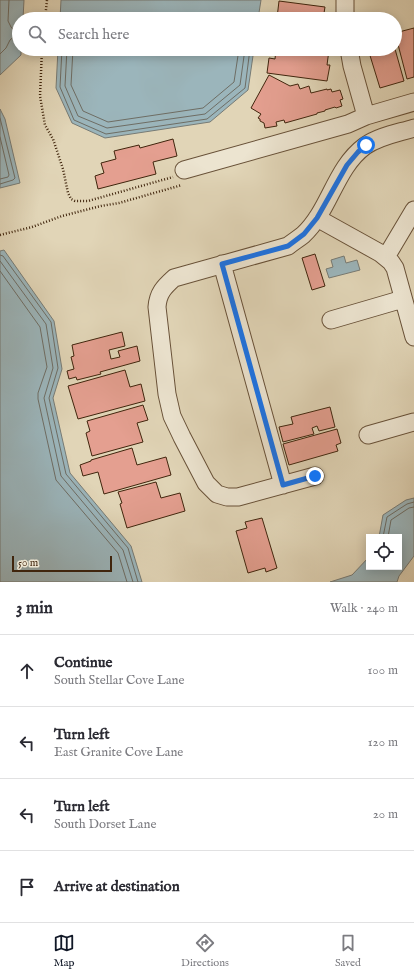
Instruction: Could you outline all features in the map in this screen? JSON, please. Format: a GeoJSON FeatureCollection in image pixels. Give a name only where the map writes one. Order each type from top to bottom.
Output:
{"type":"FeatureCollection","features":[{"type":"Feature","properties":{"kind":"street"},"geometry":{"type":"LineString","coordinates":[[345,0],[345,12]]}},
{"type":"Feature","properties":{"kind":"street"},"geometry":{"type":"LineString","coordinates":[[350,56],[366,116]]}},
{"type":"Feature","properties":{"kind":"street"},"geometry":{"type":"LineString","coordinates":[[186,176],[348,124],[366,116],[414,102]]}},
{"type":"Feature","properties":{"kind":"street"},"geometry":{"type":"LineString","coordinates":[[315,476],[238,498],[227,498],[217,494],[206,483],[172,416],[164,376],[157,307],[160,294],[164,287],[174,278],[288,246],[304,234],[317,218],[347,165],[358,152],[366,145],[377,139],[414,128]]}},
{"type":"Feature","properties":{"kind":"street"},"geometry":{"type":"LineString","coordinates":[[386,257],[414,210]]}},
{"type":"Feature","properties":{"kind":"street"},"geometry":{"type":"LineString","coordinates":[[317,218],[386,257],[395,268],[414,337]]}},
{"type":"Feature","properties":{"kind":"street"},"geometry":{"type":"LineString","coordinates":[[222,264],[283,485]]}},
{"type":"Feature","properties":{"kind":"street"},"geometry":{"type":"LineString","coordinates":[[331,320],[404,300]]}},
{"type":"Feature","properties":{"kind":"street"},"geometry":{"type":"LineString","coordinates":[[368,435],[414,422]]}},
{"type":"Feature","properties":{"kind":"path"},"geometry":{"type":"LineString","coordinates":[[46,12],[47,0]]}},
{"type":"Feature","properties":{"kind":"path"},"geometry":{"type":"LineString","coordinates":[[42,56],[40,96],[42,112],[45,125],[53,139],[64,169],[68,193],[71,199],[80,202],[88,201],[180,175],[186,176]]}},
{"type":"Feature","properties":{"kind":"path"},"geometry":{"type":"LineString","coordinates":[[0,235],[32,227],[62,216],[118,203],[186,176]]}},
{"type":"Feature","properties":{"kind":"water"},"geometry":{"type":"Polygon","coordinates":[[[0,0],[24,0],[23,12],[12,12],[12,56],[20,56],[0,75],[0,0]]]}},
{"type":"Feature","properties":{"kind":"water"},"geometry":{"type":"Polygon","coordinates":[[[61,0],[261,0],[259,12],[60,12],[61,0]]]}},
{"type":"Feature","properties":{"kind":"water"},"geometry":{"type":"Polygon","coordinates":[[[58,56],[253,56],[248,90],[210,122],[105,138],[72,123],[56,88],[58,56]]]}},
{"type":"Feature","properties":{"kind":"water"},"geometry":{"type":"Polygon","coordinates":[[[0,109],[5,119],[20,183],[0,188],[0,109]]]}},
{"type":"Feature","properties":{"kind":"water"},"geometry":{"type":"Polygon","coordinates":[[[4,250],[54,321],[62,369],[53,398],[70,473],[131,546],[142,582],[0,582],[0,251],[4,250]]]}},
{"type":"Feature","properties":{"kind":"water"},"geometry":{"type":"Polygon","coordinates":[[[344,256],[346,263],[357,260],[360,270],[329,278],[326,269],[333,267],[331,260],[344,256]]]}},
{"type":"Feature","properties":{"kind":"water"},"geometry":{"type":"Polygon","coordinates":[[[414,498],[414,556],[399,576],[397,582],[330,582],[352,575],[366,560],[366,570],[402,570],[402,534],[380,534],[383,515],[406,500],[414,498]]]}},
{"type":"Feature","properties":{"kind":"building"},"geometry":{"type":"Polygon","coordinates":[[[279,1],[325,7],[324,12],[278,12],[279,1]]]}},
{"type":"Feature","properties":{"kind":"building"},"geometry":{"type":"Polygon","coordinates":[[[414,28],[414,77],[407,79],[401,56],[402,31],[414,28]]]}},
{"type":"Feature","properties":{"kind":"building"},"geometry":{"type":"Polygon","coordinates":[[[275,56],[328,56],[327,65],[330,65],[327,81],[267,73],[269,58],[275,59],[275,56]]]}},
{"type":"Feature","properties":{"kind":"building"},"geometry":{"type":"Polygon","coordinates":[[[370,56],[397,56],[404,81],[380,88],[370,56]]]}},
{"type":"Feature","properties":{"kind":"building"},"geometry":{"type":"Polygon","coordinates":[[[269,75],[290,86],[298,84],[300,89],[309,86],[311,93],[327,89],[331,89],[332,92],[340,90],[343,99],[340,100],[342,106],[285,123],[284,120],[276,122],[277,126],[265,128],[264,123],[258,118],[261,114],[251,108],[269,75]]]}},
{"type":"Feature","properties":{"kind":"building"},"geometry":{"type":"Polygon","coordinates":[[[173,139],[177,156],[153,162],[156,174],[98,189],[95,176],[104,173],[101,163],[116,159],[114,151],[139,145],[140,148],[173,139]]]}},
{"type":"Feature","properties":{"kind":"building"},"geometry":{"type":"Polygon","coordinates":[[[315,254],[325,286],[312,290],[302,258],[315,254]]]}},
{"type":"Feature","properties":{"kind":"building"},"geometry":{"type":"Polygon","coordinates":[[[122,332],[125,346],[109,350],[111,359],[120,357],[118,351],[137,346],[140,361],[100,372],[101,374],[77,380],[76,377],[69,379],[67,371],[74,369],[71,357],[74,356],[72,345],[122,332]]]}},
{"type":"Feature","properties":{"kind":"building"},"geometry":{"type":"Polygon","coordinates":[[[125,370],[130,387],[141,384],[145,401],[78,419],[68,386],[125,370]]]}},
{"type":"Feature","properties":{"kind":"building"},"geometry":{"type":"Polygon","coordinates":[[[143,405],[148,420],[137,423],[143,442],[92,456],[86,433],[90,431],[87,421],[143,405]]]}},
{"type":"Feature","properties":{"kind":"building"},"geometry":{"type":"Polygon","coordinates":[[[330,407],[335,427],[319,431],[317,426],[312,428],[314,434],[283,442],[279,427],[293,424],[291,417],[330,407]]]}},
{"type":"Feature","properties":{"kind":"building"},"geometry":{"type":"Polygon","coordinates":[[[337,429],[341,443],[336,445],[338,451],[289,465],[283,444],[337,429]]]}},
{"type":"Feature","properties":{"kind":"building"},"geometry":{"type":"Polygon","coordinates":[[[132,448],[137,465],[166,457],[171,475],[104,494],[98,472],[83,476],[80,465],[91,460],[132,448]]]}},
{"type":"Feature","properties":{"kind":"building"},"geometry":{"type":"Polygon","coordinates":[[[156,482],[161,498],[180,493],[185,511],[127,528],[120,504],[122,503],[118,492],[156,482]]]}},
{"type":"Feature","properties":{"kind":"building"},"geometry":{"type":"Polygon","coordinates":[[[262,518],[277,568],[266,572],[265,568],[248,573],[236,531],[247,528],[245,522],[262,518]]]}},
{"type":"Feature","properties":{"kind":"route"},"geometry":{"type":"LineString","coordinates":[[315,476],[283,485],[222,264],[288,246],[304,234],[317,218],[347,165],[366,145]]}}]}
